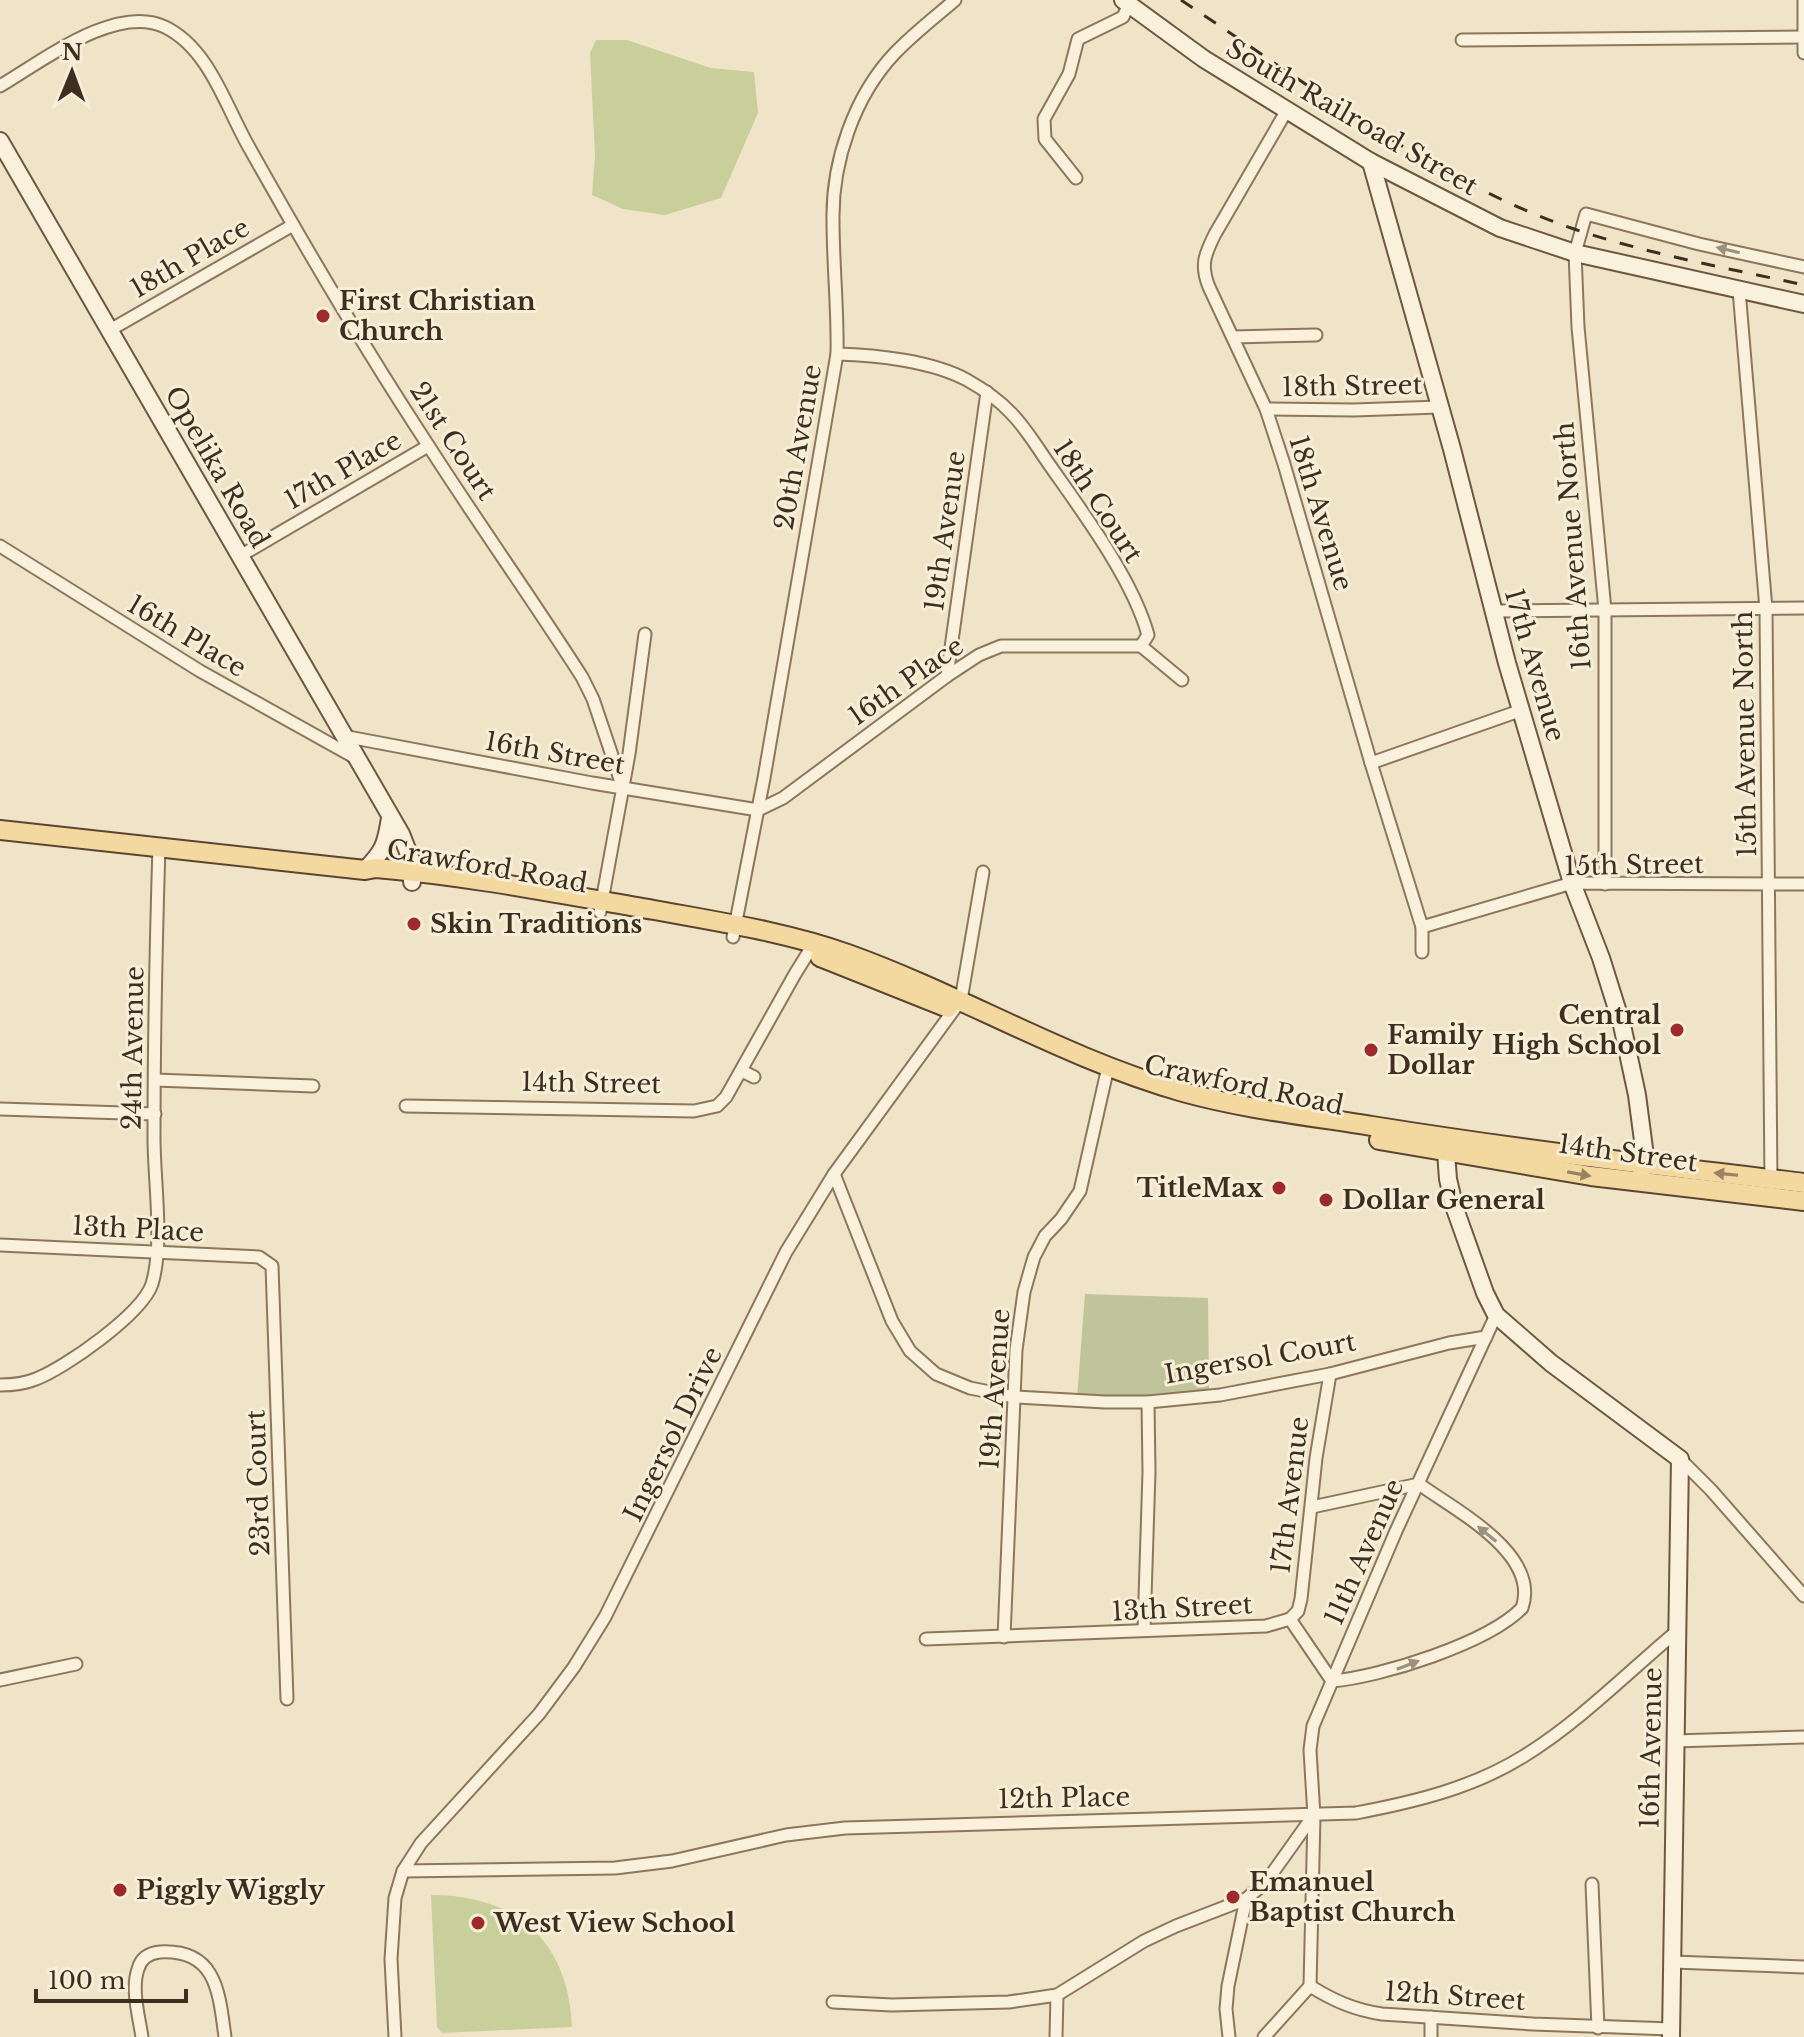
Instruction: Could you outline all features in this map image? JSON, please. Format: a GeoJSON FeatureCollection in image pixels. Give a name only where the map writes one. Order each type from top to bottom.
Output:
{"type":"FeatureCollection","features":[{"type":"Feature","properties":{"kind":"main road"},"geometry":{"type":"LineString","coordinates":[[0,830],[365,870]]}},
{"type":"Feature","properties":{"kind":"main road","name":"Crawford Road"},"geometry":{"type":"LineString","coordinates":[[365,870],[375,876],[442,874],[813,948],[958,1006],[1173,1101],[1230,1114],[1448,1145]]}},
{"type":"Feature","properties":{"kind":"main road","name":"Crawford Road"},"geometry":{"type":"LineString","coordinates":[[410,875],[473,889],[602,907]]}},
{"type":"Feature","properties":{"kind":"main road","name":"14th Street"},"geometry":{"type":"LineString","coordinates":[[1448,1145],[1591,1176],[1642,1172],[1771,1188],[1804,1201]]}},
{"type":"Feature","properties":{"kind":"main road","name":"14th Street"},"geometry":{"type":"LineString","coordinates":[[1771,1188],[1804,1183]]}},
{"type":"Feature","properties":{"kind":"street","name":"20th Avenue"},"geometry":{"type":"LineString","coordinates":[[735,931],[837,354],[833,218],[839,160],[860,104],[894,54],[955,0]]}},
{"type":"Feature","properties":{"kind":"street"},"geometry":{"type":"LineString","coordinates":[[1804,0],[1804,53]]}},
{"type":"Feature","properties":{"kind":"street"},"geometry":{"type":"LineString","coordinates":[[1076,178],[1045,139],[1044,119],[1069,74],[1078,39],[1123,17],[1126,2]]}},
{"type":"Feature","properties":{"kind":"street","name":"South Railroad Street"},"geometry":{"type":"LineString","coordinates":[[1126,2],[1204,59],[1371,162],[1500,228],[1575,253],[1804,304]]}},
{"type":"Feature","properties":{"kind":"street","name":"21st Court"},"geometry":{"type":"LineString","coordinates":[[0,86],[94,31],[129,21],[166,27],[194,49],[293,225],[428,446],[582,677],[598,710],[623,788]]}},
{"type":"Feature","properties":{"kind":"street"},"geometry":{"type":"LineString","coordinates":[[1462,40],[1803,37]]}},
{"type":"Feature","properties":{"kind":"street","name":"18th Avenue"},"geometry":{"type":"LineString","coordinates":[[1287,110],[1204,254],[1202,266],[1266,409],[1284,464],[1422,927],[1422,952]]}},
{"type":"Feature","properties":{"kind":"street","name":"Opelika Road"},"geometry":{"type":"LineString","coordinates":[[0,141],[405,843],[412,862],[410,875]]}},
{"type":"Feature","properties":{"kind":"street","name":"17th Avenue"},"geometry":{"type":"LineString","coordinates":[[1371,162],[1452,449],[1493,611],[1572,883],[1622,1025],[1637,1095],[1645,1156],[1642,1172]]}},
{"type":"Feature","properties":{"kind":"street"},"geometry":{"type":"LineString","coordinates":[[1575,253],[1586,214],[1699,244],[1804,267]]}},
{"type":"Feature","properties":{"kind":"street","name":"18th Place"},"geometry":{"type":"LineString","coordinates":[[110,330],[293,225]]}},
{"type":"Feature","properties":{"kind":"street","name":"16th Avenue North"},"geometry":{"type":"LineString","coordinates":[[1575,253],[1578,327],[1605,610],[1605,884]]}},
{"type":"Feature","properties":{"kind":"street","name":"15th Avenue North"},"geometry":{"type":"LineString","coordinates":[[1739,290],[1766,609],[1771,1188]]}},
{"type":"Feature","properties":{"kind":"street"},"geometry":{"type":"LineString","coordinates":[[1233,337],[1316,335]]}},
{"type":"Feature","properties":{"kind":"street"},"geometry":{"type":"LineString","coordinates":[[837,354],[886,358],[943,370],[987,392]]}},
{"type":"Feature","properties":{"kind":"street","name":"18th Court"},"geometry":{"type":"LineString","coordinates":[[987,392],[1012,413],[1092,527],[1145,622],[1148,635],[1141,646]]}},
{"type":"Feature","properties":{"kind":"street","name":"19th Avenue"},"geometry":{"type":"LineString","coordinates":[[947,676],[987,392]]}},
{"type":"Feature","properties":{"kind":"street","name":"18th Street"},"geometry":{"type":"LineString","coordinates":[[1266,409],[1439,407]]}},
{"type":"Feature","properties":{"kind":"street","name":"17th Place"},"geometry":{"type":"LineString","coordinates":[[240,556],[428,446]]}},
{"type":"Feature","properties":{"kind":"street","name":"16th Place"},"geometry":{"type":"LineString","coordinates":[[0,546],[200,671],[355,757]]}},
{"type":"Feature","properties":{"kind":"street"},"geometry":{"type":"LineString","coordinates":[[1493,611],[1804,608]]}},
{"type":"Feature","properties":{"kind":"street"},"geometry":{"type":"LineString","coordinates":[[602,907],[645,634]]}},
{"type":"Feature","properties":{"kind":"street","name":"16th Place"},"geometry":{"type":"LineString","coordinates":[[758,810],[783,798],[979,655],[1001,646],[1141,646]]}},
{"type":"Feature","properties":{"kind":"street"},"geometry":{"type":"LineString","coordinates":[[1141,646],[1182,680]]}},
{"type":"Feature","properties":{"kind":"street"},"geometry":{"type":"LineString","coordinates":[[1371,763],[1522,710]]}},
{"type":"Feature","properties":{"kind":"street","name":"16th Street"},"geometry":{"type":"LineString","coordinates":[[343,736],[758,810]]}},
{"type":"Feature","properties":{"kind":"street"},"geometry":{"type":"LineString","coordinates":[[365,870],[387,843],[390,818]]}},
{"type":"Feature","properties":{"kind":"street","name":"Opelika Road"},"geometry":{"type":"LineString","coordinates":[[390,818],[393,839],[410,875]]}},
{"type":"Feature","properties":{"kind":"street"},"geometry":{"type":"LineString","coordinates":[[405,843],[442,874]]}},
{"type":"Feature","properties":{"kind":"street","name":"24th Avenue"},"geometry":{"type":"LineString","coordinates":[[157,1251],[155,1080],[159,846]]}},
{"type":"Feature","properties":{"kind":"street"},"geometry":{"type":"LineString","coordinates":[[958,1006],[983,872]]}},
{"type":"Feature","properties":{"kind":"street","name":"15th Street"},"geometry":{"type":"LineString","coordinates":[[1422,927],[1572,883],[1804,884]]}},
{"type":"Feature","properties":{"kind":"street"},"geometry":{"type":"LineString","coordinates":[[754,1077],[742,1071],[813,948]]}},
{"type":"Feature","properties":{"kind":"street","name":"Ingersol Drive"},"geometry":{"type":"LineString","coordinates":[[403,1871],[421,1843],[539,1714],[574,1667],[605,1617],[786,1252],[834,1174],[958,1006]]}},
{"type":"Feature","properties":{"kind":"street","name":"14th Street"},"geometry":{"type":"LineString","coordinates":[[406,1106],[706,1111],[726,1097],[742,1071]]}},
{"type":"Feature","properties":{"kind":"street","name":"19th Avenue"},"geometry":{"type":"LineString","coordinates":[[1004,1637],[1016,1350],[1027,1280],[1045,1236],[1080,1191],[1106,1072]]}},
{"type":"Feature","properties":{"kind":"street"},"geometry":{"type":"LineString","coordinates":[[155,1080],[313,1086]]}},
{"type":"Feature","properties":{"kind":"street"},"geometry":{"type":"LineString","coordinates":[[0,1109],[155,1114]]}},
{"type":"Feature","properties":{"kind":"street"},"geometry":{"type":"LineString","coordinates":[[1448,1145],[1448,1179],[1455,1209],[1496,1315],[1551,1363],[1680,1459],[1804,1596]]}},
{"type":"Feature","properties":{"kind":"street","name":"Ingersol Court"},"geometry":{"type":"LineString","coordinates":[[834,1174],[892,1321],[910,1351],[936,1374],[970,1388],[1015,1397],[1148,1402],[1220,1395],[1330,1374],[1437,1346],[1486,1337]]}},
{"type":"Feature","properties":{"kind":"street","name":"13th Place"},"geometry":{"type":"LineString","coordinates":[[0,1245],[259,1257],[272,1266]]}},
{"type":"Feature","properties":{"kind":"street"},"geometry":{"type":"LineString","coordinates":[[0,1385],[13,1385],[45,1375],[66,1364],[113,1329],[146,1296],[152,1285],[157,1251]]}},
{"type":"Feature","properties":{"kind":"street","name":"23rd Court"},"geometry":{"type":"LineString","coordinates":[[272,1266],[287,1699]]}},
{"type":"Feature","properties":{"kind":"street","name":"11th Avenue"},"geometry":{"type":"LineString","coordinates":[[1314,1816],[1310,1750],[1313,1726],[1496,1315]]}},
{"type":"Feature","properties":{"kind":"street","name":"17th Avenue"},"geometry":{"type":"LineString","coordinates":[[1290,1619],[1298,1611],[1301,1599],[1316,1458],[1330,1374]]}},
{"type":"Feature","properties":{"kind":"street"},"geometry":{"type":"LineString","coordinates":[[1144,1629],[1148,1402]]}},
{"type":"Feature","properties":{"kind":"street","name":"16th Avenue"},"geometry":{"type":"LineString","coordinates":[[1671,2033],[1680,1459]]}},
{"type":"Feature","properties":{"kind":"street"},"geometry":{"type":"LineString","coordinates":[[1312,1507],[1419,1484],[1486,1532],[1511,1556],[1523,1575],[1526,1597],[1522,1608],[1505,1622],[1452,1648],[1398,1669],[1332,1681]]}},
{"type":"Feature","properties":{"kind":"street","name":"13th Street"},"geometry":{"type":"LineString","coordinates":[[926,1639],[1266,1626],[1290,1619],[1332,1681]]}},
{"type":"Feature","properties":{"kind":"street","name":"12th Place"},"geometry":{"type":"LineString","coordinates":[[403,1871],[615,1868],[672,1861],[786,1835],[845,1828],[1314,1816],[1356,1813],[1415,1802],[1470,1782],[1522,1757],[1570,1723],[1676,1632]]}},
{"type":"Feature","properties":{"kind":"street"},"geometry":{"type":"LineString","coordinates":[[0,1680],[76,1664]]}},
{"type":"Feature","properties":{"kind":"street"},"geometry":{"type":"LineString","coordinates":[[1675,1741],[1804,1737]]}},
{"type":"Feature","properties":{"kind":"street"},"geometry":{"type":"LineString","coordinates":[[833,2002],[892,2005],[1009,2002],[1057,1995],[1144,1941],[1246,1899],[1266,1882],[1314,1816]]}},
{"type":"Feature","properties":{"kind":"street"},"geometry":{"type":"LineString","coordinates":[[1264,2037],[1310,1986],[1314,1816]]}},
{"type":"Feature","properties":{"kind":"street"},"geometry":{"type":"LineString","coordinates":[[395,2037],[391,1959],[395,1898],[403,1871]]}},
{"type":"Feature","properties":{"kind":"street"},"geometry":{"type":"LineString","coordinates":[[1592,1884],[1598,2028]]}},
{"type":"Feature","properties":{"kind":"street"},"geometry":{"type":"LineString","coordinates":[[1229,2037],[1226,2009],[1228,1986],[1246,1899]]}},
{"type":"Feature","properties":{"kind":"street"},"geometry":{"type":"LineString","coordinates":[[142,2037],[136,1989],[138,1967],[144,1957],[154,1952],[178,1951],[200,1961],[214,1979],[225,2037]]}},
{"type":"Feature","properties":{"kind":"street"},"geometry":{"type":"LineString","coordinates":[[1673,1962],[1804,1967]]}},
{"type":"Feature","properties":{"kind":"street","name":"12th Street"},"geometry":{"type":"LineString","coordinates":[[1310,1986],[1337,2002],[1359,2010],[1671,2033]]}},
{"type":"Feature","properties":{"kind":"street"},"geometry":{"type":"LineString","coordinates":[[1056,2037],[1057,1995]]}},
{"type":"Feature","properties":{"kind":"street"},"geometry":{"type":"LineString","coordinates":[[1431,2017],[1431,2037]]}},
{"type":"Feature","properties":{"kind":"green space"},"geometry":{"type":"Polygon","coordinates":[[[596,40],[627,40],[711,68],[754,72],[758,113],[721,198],[665,215],[623,209],[592,195],[595,156],[590,53],[596,40]]]}},
{"type":"Feature","properties":{"kind":"green space"},"geometry":{"type":"Polygon","coordinates":[[[1085,1294],[1208,1298],[1209,1390],[1146,1397],[1077,1398],[1085,1294]]]}},
{"type":"Feature","properties":{"kind":"green space"},"geometry":{"type":"Polygon","coordinates":[[[431,1895],[462,1897],[489,1904],[512,1914],[532,1929],[548,1947],[560,1970],[572,2027],[442,2033],[437,2027],[431,1895]]]}},
{"type":"Feature","properties":{"kind":"railway"},"geometry":{"type":"LineString","coordinates":[[1181,0],[1371,127],[1421,157],[1522,209],[1630,246],[1804,285]]}},
{"type":"Feature","properties":{"kind":"place","name":"First Christian Church"},"geometry":{"type":"Point","coordinates":[323,316]}},
{"type":"Feature","properties":{"kind":"place","name":"Skin Traditions"},"geometry":{"type":"Point","coordinates":[414,924]}},
{"type":"Feature","properties":{"kind":"place","name":"Central High School"},"geometry":{"type":"Point","coordinates":[1677,1030]}},
{"type":"Feature","properties":{"kind":"place","name":"Family Dollar"},"geometry":{"type":"Point","coordinates":[1371,1050]}},
{"type":"Feature","properties":{"kind":"place","name":"TitleMax"},"geometry":{"type":"Point","coordinates":[1279,1188]}},
{"type":"Feature","properties":{"kind":"place","name":"Dollar General"},"geometry":{"type":"Point","coordinates":[1326,1200]}},
{"type":"Feature","properties":{"kind":"place","name":"Piggly Wiggly"},"geometry":{"type":"Point","coordinates":[120,1890]}},
{"type":"Feature","properties":{"kind":"place","name":"Emanuel Baptist Church"},"geometry":{"type":"Point","coordinates":[1233,1897]}},
{"type":"Feature","properties":{"kind":"place","name":"West View School"},"geometry":{"type":"Point","coordinates":[478,1923]}}]}
